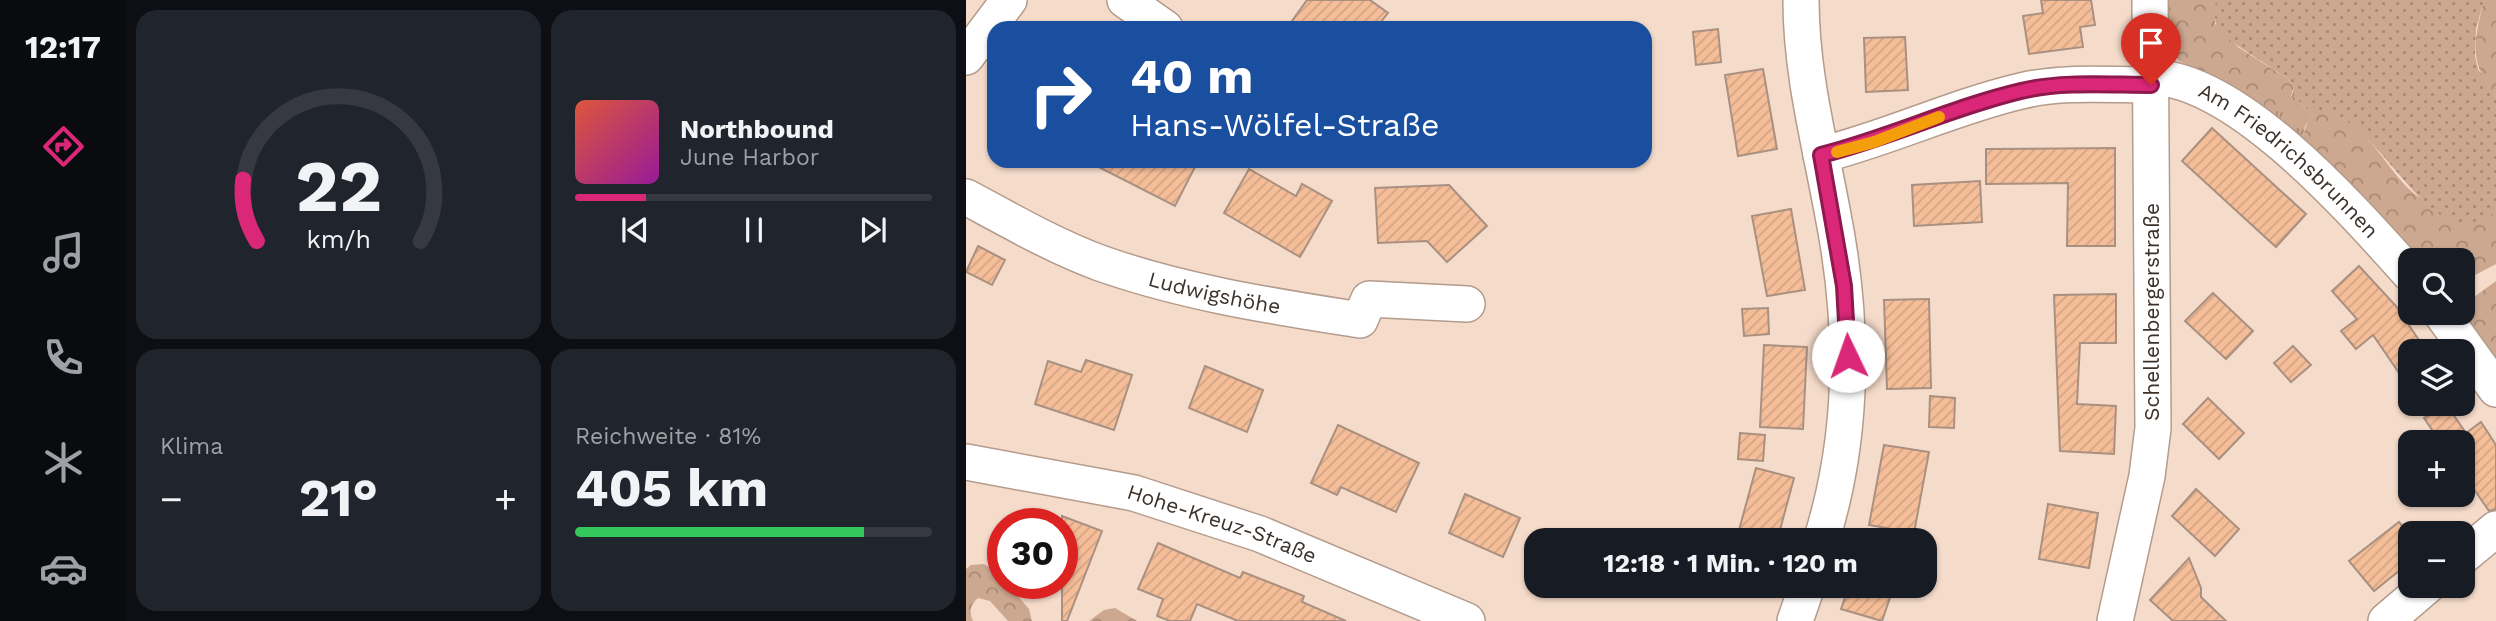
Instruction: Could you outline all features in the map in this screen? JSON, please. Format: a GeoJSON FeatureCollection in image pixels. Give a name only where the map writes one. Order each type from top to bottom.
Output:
{"type":"FeatureCollection","features":[{"type":"Feature","properties":{"kind":"street"},"geometry":{"type":"LineString","coordinates":[[993,21],[1009,0]]}},
{"type":"Feature","properties":{"kind":"street"},"geometry":{"type":"LineString","coordinates":[[1125,0],[1155,21]]}},
{"type":"Feature","properties":{"kind":"street"},"geometry":{"type":"LineString","coordinates":[[1801,0],[1801,41],[1844,286],[1849,379],[1842,447],[1824,528]]}},
{"type":"Feature","properties":{"kind":"street","name":"Schellenbergerstraße"},"geometry":{"type":"LineString","coordinates":[[2115,621],[2147,476],[2152,428],[2150,0]]}},
{"type":"Feature","properties":{"kind":"street"},"geometry":{"type":"LineString","coordinates":[[966,57],[987,29]]}},
{"type":"Feature","properties":{"kind":"street","name":"Am Friedrichsbrunnen"},"geometry":{"type":"LineString","coordinates":[[1821,155],[1874,142],[1969,106],[2024,90],[2150,81],[2186,82],[2224,102],[2279,141],[2369,228],[2398,261]]}},
{"type":"Feature","properties":{"kind":"street","name":"Ludwigshöhe"},"geometry":{"type":"LineString","coordinates":[[966,197],[1098,262],[1168,284],[1252,304],[1360,320],[1369,299],[1467,304]]}},
{"type":"Feature","properties":{"kind":"street"},"geometry":{"type":"LineString","coordinates":[[2450,325],[2496,389]]}},
{"type":"Feature","properties":{"kind":"street","name":"Hohe-Kreuz-Straße"},"geometry":{"type":"LineString","coordinates":[[966,462],[1134,493],[1260,534],[1467,621]]}},
{"type":"Feature","properties":{"kind":"street"},"geometry":{"type":"LineString","coordinates":[[2475,546],[2496,529]]}},
{"type":"Feature","properties":{"kind":"street"},"geometry":{"type":"LineString","coordinates":[[1795,621],[1803,598]]}},
{"type":"Feature","properties":{"kind":"street"},"geometry":{"type":"LineString","coordinates":[[2386,621],[2413,598]]}},
{"type":"Feature","properties":{"kind":"green space"},"geometry":{"type":"Polygon","coordinates":[[[2167,0],[2217,0],[2215,24],[2238,47],[2288,79],[2294,87],[2289,101],[2272,115],[2250,97],[2179,61],[2170,49],[2167,36],[2167,0]]]}},
{"type":"Feature","properties":{"kind":"green space"},"geometry":{"type":"Polygon","coordinates":[[[2217,0],[2484,0],[2476,29],[2475,56],[2478,69],[2496,97],[2496,212],[2475,222],[2466,223],[2442,216],[2424,201],[2350,123],[2332,114],[2314,115],[2292,95],[2294,87],[2288,79],[2217,32],[2214,8],[2217,0]]]}},
{"type":"Feature","properties":{"kind":"green space"},"geometry":{"type":"Polygon","coordinates":[[[2484,0],[2496,0],[2496,97],[2477,62],[2476,39],[2484,0]]]}},
{"type":"Feature","properties":{"kind":"green space"},"geometry":{"type":"Polygon","coordinates":[[[2292,95],[2314,115],[2305,126],[2302,144],[2272,115],[2292,95]]]}},
{"type":"Feature","properties":{"kind":"green space"},"geometry":{"type":"Polygon","coordinates":[[[2320,112],[2337,116],[2351,124],[2410,190],[2421,198],[2455,208],[2490,214],[2496,212],[2496,264],[2475,275],[2475,248],[2400,248],[2302,144],[2309,121],[2320,112]]]}},
{"type":"Feature","properties":{"kind":"green space"},"geometry":{"type":"Polygon","coordinates":[[[2496,281],[2496,372],[2469,325],[2475,325],[2475,296],[2496,281]]]}},
{"type":"Feature","properties":{"kind":"green space"},"geometry":{"type":"Polygon","coordinates":[[[971,565],[987,566],[987,599],[1021,599],[1029,609],[1032,621],[1008,621],[990,601],[978,598],[971,609],[973,621],[966,621],[966,569],[971,565]]]}},
{"type":"Feature","properties":{"kind":"green space"},"geometry":{"type":"Polygon","coordinates":[[[1115,608],[1137,621],[1089,621],[1104,610],[1115,608]]]}},
{"type":"Feature","properties":{"kind":"building"},"geometry":{"type":"Polygon","coordinates":[[[1307,0],[1370,0],[1388,13],[1382,21],[1292,21],[1307,0]]]}},
{"type":"Feature","properties":{"kind":"building"},"geometry":{"type":"Polygon","coordinates":[[[2041,0],[2091,0],[2095,25],[2080,27],[2083,47],[2029,54],[2023,16],[2043,13],[2041,0]]]}},
{"type":"Feature","properties":{"kind":"building"},"geometry":{"type":"Polygon","coordinates":[[[1718,29],[1721,62],[1696,65],[1693,32],[1718,29]]]}},
{"type":"Feature","properties":{"kind":"building"},"geometry":{"type":"Polygon","coordinates":[[[1905,37],[1908,90],[1866,92],[1864,38],[1905,37]]]}},
{"type":"Feature","properties":{"kind":"building"},"geometry":{"type":"Polygon","coordinates":[[[1763,69],[1777,149],[1738,156],[1725,75],[1763,69]]]}},
{"type":"Feature","properties":{"kind":"building"},"geometry":{"type":"Polygon","coordinates":[[[2212,128],[2306,214],[2276,247],[2182,161],[2212,128]]]}},
{"type":"Feature","properties":{"kind":"building"},"geometry":{"type":"Polygon","coordinates":[[[2115,148],[2115,246],[2067,246],[2068,183],[1986,184],[1986,149],[2115,148]]]}},
{"type":"Feature","properties":{"kind":"building"},"geometry":{"type":"Polygon","coordinates":[[[1101,168],[1194,168],[1175,206],[1101,168]]]}},
{"type":"Feature","properties":{"kind":"building"},"geometry":{"type":"Polygon","coordinates":[[[1249,169],[1296,196],[1302,184],[1332,201],[1300,257],[1224,213],[1249,169]]]}},
{"type":"Feature","properties":{"kind":"building"},"geometry":{"type":"Polygon","coordinates":[[[1980,181],[1982,222],[1914,226],[1912,185],[1980,181]]]}},
{"type":"Feature","properties":{"kind":"building"},"geometry":{"type":"Polygon","coordinates":[[[1449,185],[1487,226],[1447,262],[1427,241],[1378,243],[1375,188],[1449,185]]]}},
{"type":"Feature","properties":{"kind":"building"},"geometry":{"type":"Polygon","coordinates":[[[1791,209],[1805,290],[1767,296],[1752,216],[1791,209]]]}},
{"type":"Feature","properties":{"kind":"building"},"geometry":{"type":"Polygon","coordinates":[[[978,246],[1005,260],[992,285],[966,272],[978,246]]]}},
{"type":"Feature","properties":{"kind":"building"},"geometry":{"type":"Polygon","coordinates":[[[2359,266],[2396,306],[2398,325],[2409,325],[2418,339],[2398,339],[2398,371],[2373,335],[2356,349],[2341,331],[2357,319],[2332,291],[2359,266]]]}},
{"type":"Feature","properties":{"kind":"building"},"geometry":{"type":"Polygon","coordinates":[[[2213,293],[2253,331],[2226,359],[2185,321],[2213,293]]]}},
{"type":"Feature","properties":{"kind":"building"},"geometry":{"type":"Polygon","coordinates":[[[2116,294],[2116,343],[2080,343],[2077,404],[2116,406],[2114,454],[2060,451],[2054,295],[2116,294]]]}},
{"type":"Feature","properties":{"kind":"building"},"geometry":{"type":"Polygon","coordinates":[[[1929,299],[1931,388],[1887,389],[1884,300],[1929,299]]]}},
{"type":"Feature","properties":{"kind":"building"},"geometry":{"type":"Polygon","coordinates":[[[1768,308],[1769,334],[1744,336],[1742,309],[1768,308]]]}},
{"type":"Feature","properties":{"kind":"building"},"geometry":{"type":"Polygon","coordinates":[[[1764,345],[1807,347],[1803,429],[1760,427],[1764,345]]]}},
{"type":"Feature","properties":{"kind":"building"},"geometry":{"type":"Polygon","coordinates":[[[2293,346],[2311,365],[2291,382],[2274,363],[2293,346]]]}},
{"type":"Feature","properties":{"kind":"building"},"geometry":{"type":"Polygon","coordinates":[[[1086,360],[1132,375],[1114,430],[1035,404],[1048,361],[1081,372],[1086,360]]]}},
{"type":"Feature","properties":{"kind":"building"},"geometry":{"type":"Polygon","coordinates":[[[1205,366],[1263,390],[1247,432],[1189,408],[1205,366]]]}},
{"type":"Feature","properties":{"kind":"building"},"geometry":{"type":"Polygon","coordinates":[[[1930,396],[1955,398],[1954,428],[1929,427],[1930,396]]]}},
{"type":"Feature","properties":{"kind":"building"},"geometry":{"type":"Polygon","coordinates":[[[2208,398],[2244,433],[2219,459],[2183,424],[2208,398]]]}},
{"type":"Feature","properties":{"kind":"building"},"geometry":{"type":"Polygon","coordinates":[[[2454,416],[2464,430],[2432,430],[2424,418],[2454,416]]]}},
{"type":"Feature","properties":{"kind":"building"},"geometry":{"type":"Polygon","coordinates":[[[2481,422],[2496,445],[2496,509],[2489,511],[2475,491],[2475,430],[2470,430],[2481,422]]]}},
{"type":"Feature","properties":{"kind":"building"},"geometry":{"type":"Polygon","coordinates":[[[1338,425],[1419,463],[1396,512],[1341,487],[1337,495],[1311,483],[1338,425]]]}},
{"type":"Feature","properties":{"kind":"building"},"geometry":{"type":"Polygon","coordinates":[[[1740,433],[1765,435],[1763,461],[1738,459],[1740,433]]]}},
{"type":"Feature","properties":{"kind":"building"},"geometry":{"type":"Polygon","coordinates":[[[1884,445],[1929,452],[1915,528],[1869,525],[1884,445]]]}},
{"type":"Feature","properties":{"kind":"building"},"geometry":{"type":"Polygon","coordinates":[[[1756,468],[1794,478],[1781,528],[1740,528],[1756,468]]]}},
{"type":"Feature","properties":{"kind":"building"},"geometry":{"type":"Polygon","coordinates":[[[2196,489],[2239,529],[2215,556],[2172,516],[2196,489]]]}},
{"type":"Feature","properties":{"kind":"building"},"geometry":{"type":"Polygon","coordinates":[[[1465,494],[1520,518],[1503,557],[1449,533],[1465,494]]]}},
{"type":"Feature","properties":{"kind":"building"},"geometry":{"type":"Polygon","coordinates":[[[2048,504],[2098,513],[2089,568],[2039,559],[2048,504]]]}},
{"type":"Feature","properties":{"kind":"building"},"geometry":{"type":"Polygon","coordinates":[[[1078,522],[1102,531],[1078,593],[1078,522]]]}},
{"type":"Feature","properties":{"kind":"building"},"geometry":{"type":"Polygon","coordinates":[[[2398,523],[2398,572],[2374,591],[2349,561],[2398,523]]]}},
{"type":"Feature","properties":{"kind":"building"},"geometry":{"type":"Polygon","coordinates":[[[1158,543],[1240,578],[1243,572],[1304,596],[1302,602],[1346,621],[1238,621],[1197,604],[1190,621],[1170,621],[1157,616],[1163,599],[1138,589],[1158,543]]]}},
{"type":"Feature","properties":{"kind":"building"},"geometry":{"type":"Polygon","coordinates":[[[2189,558],[2201,588],[2201,597],[2226,621],[2173,621],[2150,600],[2189,558]]]}},
{"type":"Feature","properties":{"kind":"building"},"geometry":{"type":"Polygon","coordinates":[[[1845,598],[1890,598],[1882,621],[1841,609],[1845,598]]]}},
{"type":"Feature","properties":{"kind":"building"},"geometry":{"type":"Polygon","coordinates":[[[1062,599],[1076,599],[1067,621],[1062,621],[1062,599]]]}},
{"type":"Feature","properties":{"kind":"slow traffic"},"geometry":{"type":"LineString","coordinates":[[1837,152],[1874,142],[1939,117]]}},
{"type":"Feature","properties":{"kind":"route"},"geometry":{"type":"LineString","coordinates":[[1848,356],[1844,286],[1821,155],[1874,142],[1969,106],[2024,90],[2088,85],[2151,85]]}}]}
